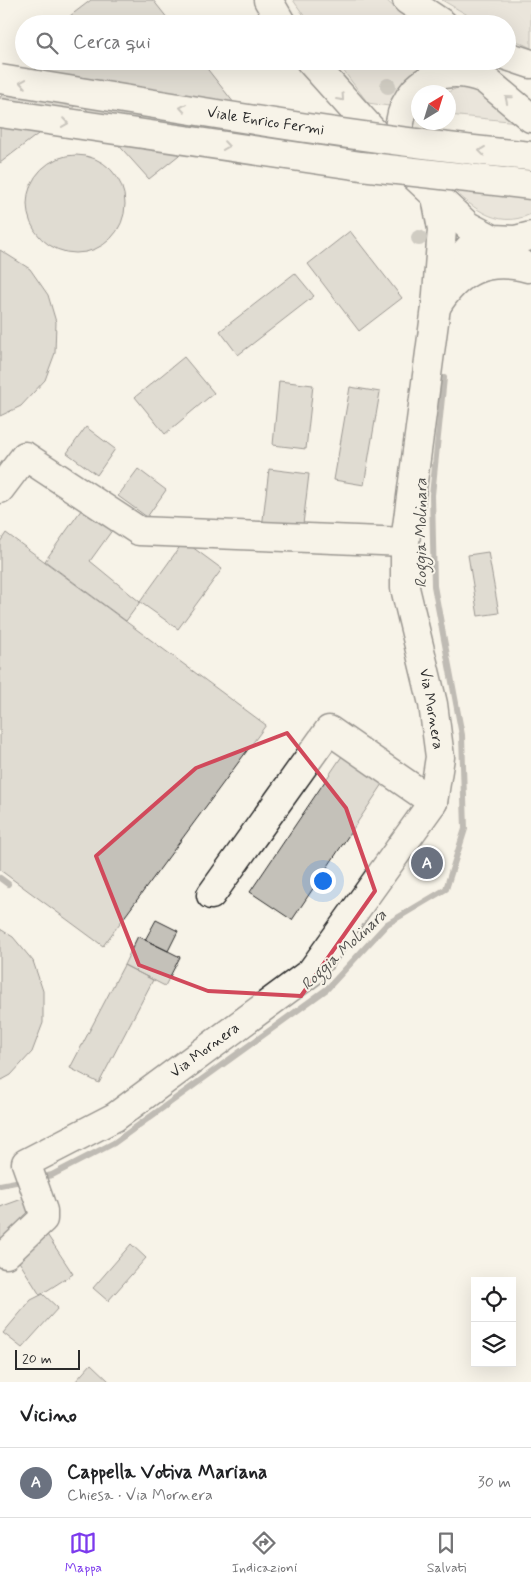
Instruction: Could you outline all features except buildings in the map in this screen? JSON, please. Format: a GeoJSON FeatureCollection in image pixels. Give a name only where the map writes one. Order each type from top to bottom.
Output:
{"type":"FeatureCollection","features":[{"type":"Feature","properties":{"kind":"street"},"geometry":{"type":"LineString","coordinates":[[268,0],[277,15]]}},
{"type":"Feature","properties":{"kind":"street"},"geometry":{"type":"LineString","coordinates":[[397,0],[412,15]]}},
{"type":"Feature","properties":{"kind":"street"},"geometry":{"type":"LineString","coordinates":[[407,0],[430,15]]}},
{"type":"Feature","properties":{"kind":"street"},"geometry":{"type":"LineString","coordinates":[[516,59],[531,64]]}},
{"type":"Feature","properties":{"kind":"street"},"geometry":{"type":"LineString","coordinates":[[318,70],[405,167],[436,198],[468,226],[530,269]]}},
{"type":"Feature","properties":{"kind":"street"},"geometry":{"type":"LineString","coordinates":[[474,70],[531,118]]}},
{"type":"Feature","properties":{"kind":"street"},"geometry":{"type":"LineString","coordinates":[[405,167],[398,146],[398,125],[404,105],[411,96],[426,82],[446,74],[466,73],[484,79]]}},
{"type":"Feature","properties":{"kind":"street","name":"Viale Enrico Fermi"},"geometry":{"type":"LineString","coordinates":[[0,79],[234,117],[485,152],[531,156]]}},
{"type":"Feature","properties":{"kind":"street","name":"Viale Enrico Fermi"},"geometry":{"type":"LineString","coordinates":[[0,113],[362,166],[531,185]]}},
{"type":"Feature","properties":{"kind":"street"},"geometry":{"type":"LineString","coordinates":[[436,198],[442,229],[436,306]]}},
{"type":"Feature","properties":{"kind":"street"},"geometry":{"type":"LineString","coordinates":[[481,235],[505,240],[531,236]]}},
{"type":"Feature","properties":{"kind":"street"},"geometry":{"type":"LineString","coordinates":[[436,306],[440,291],[454,265],[481,235]]}},
{"type":"Feature","properties":{"kind":"street"},"geometry":{"type":"LineString","coordinates":[[436,306],[454,284],[476,268],[502,263],[530,269]]}},
{"type":"Feature","properties":{"kind":"street","name":"Via Mornera"},"geometry":{"type":"LineString","coordinates":[[6,1254],[43,1219],[28,1169],[115,1117],[311,972],[433,802],[440,757],[433,704],[405,588],[405,542],[436,306]]}},
{"type":"Feature","properties":{"kind":"street"},"geometry":{"type":"LineString","coordinates":[[0,488],[25,456],[139,530],[405,542]]}},
{"type":"Feature","properties":{"kind":"street"},"geometry":{"type":"LineString","coordinates":[[211,895],[329,730],[433,802]]}},
{"type":"Feature","properties":{"kind":"highlighted area"},"geometry":{"type":"Polygon","coordinates":[[[287,733],[346,808],[375,891],[301,996],[208,991],[139,965],[96,856],[196,768],[287,733]]]}},
{"type":"Feature","properties":{"kind":"shaded area"},"geometry":{"type":"Polygon","coordinates":[[[293,0],[386,0],[403,15],[304,15],[293,0]]]}},
{"type":"Feature","properties":{"kind":"shaded area"},"geometry":{"type":"Polygon","coordinates":[[[442,0],[531,0],[531,48],[516,40],[516,15],[468,15],[442,0]]]}},
{"type":"Feature","properties":{"kind":"shaded area"},"geometry":{"type":"Polygon","coordinates":[[[343,70],[442,70],[423,85],[411,85],[411,95],[396,107],[368,103],[343,70]]]}},
{"type":"Feature","properties":{"kind":"shaded area"},"geometry":{"type":"Polygon","coordinates":[[[462,86],[473,86],[528,123],[456,116],[456,89],[462,86]]]}},
{"type":"Feature","properties":{"kind":"shaded area"},"geometry":{"type":"Polygon","coordinates":[[[445,182],[531,193],[531,214],[506,219],[484,213],[474,207],[445,182]]]}},
{"type":"Feature","properties":{"kind":"waterway","name":"Roggia Molinara"},"geometry":{"type":"LineString","coordinates":[[38,1178],[52,1175],[114,1143],[327,989],[387,924],[446,889],[465,829],[462,735],[434,586],[432,495],[444,378]]}},
{"type":"Feature","properties":{"kind":"waterway"},"geometry":{"type":"LineString","coordinates":[[0,878],[8,884]]}},
{"type":"Feature","properties":{"kind":"waterway","name":"Roggia Molinara"},"geometry":{"type":"LineString","coordinates":[[0,1185],[26,1180]]}},
{"type":"Feature","properties":{"kind":"place","name":"Cappella Votiva Mariana"},"geometry":{"type":"Point","coordinates":[427,863]}}]}
